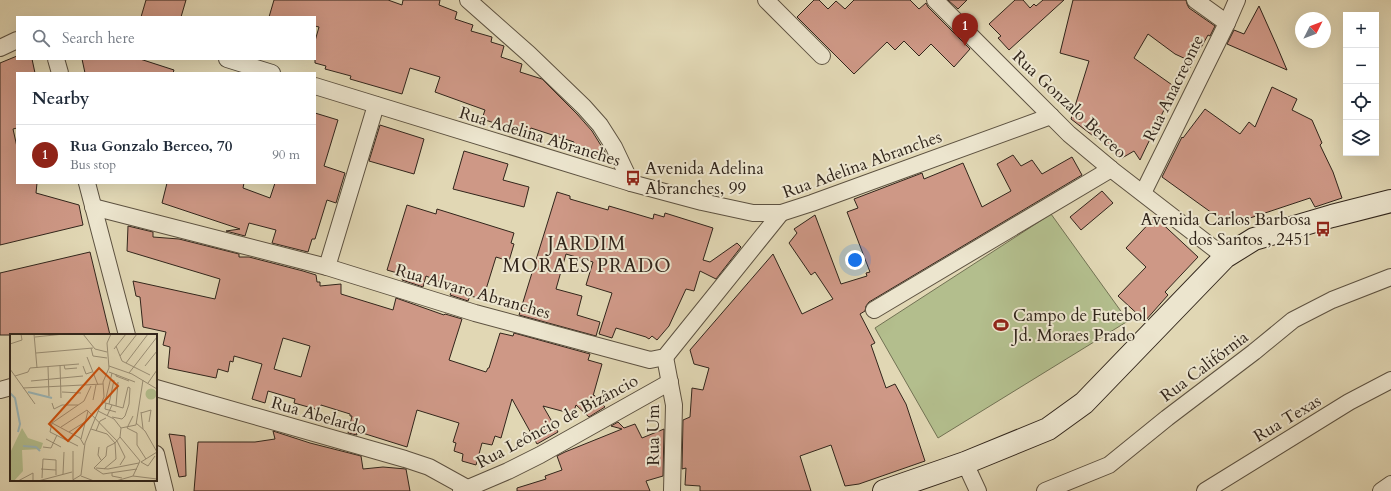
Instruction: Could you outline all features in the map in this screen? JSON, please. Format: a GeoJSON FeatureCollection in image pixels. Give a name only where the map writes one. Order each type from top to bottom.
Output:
{"type":"FeatureCollection","features":[{"type":"Feature","properties":{"kind":"main road"},"geometry":{"type":"LineString","coordinates":[[884,491],[965,463],[1048,429],[1084,403],[1225,257],[1254,239],[1391,201]]}},
{"type":"Feature","properties":{"kind":"street"},"geometry":{"type":"LineString","coordinates":[[468,0],[584,107],[600,125],[614,147],[631,183]]}},
{"type":"Feature","properties":{"kind":"street"},"geometry":{"type":"LineString","coordinates":[[766,0],[822,56]]}},
{"type":"Feature","properties":{"kind":"street","name":"Rua Gonzalo Berceo"},"geometry":{"type":"LineString","coordinates":[[935,0],[1069,134],[1111,169],[1225,257]]}},
{"type":"Feature","properties":{"kind":"street"},"geometry":{"type":"LineString","coordinates":[[1196,0],[1227,23]]}},
{"type":"Feature","properties":{"kind":"street","name":"Rua Anacreonte"},"geometry":{"type":"LineString","coordinates":[[1143,193],[1237,0]]}},
{"type":"Feature","properties":{"kind":"street"},"geometry":{"type":"LineString","coordinates":[[0,48],[16,40]]}},
{"type":"Feature","properties":{"kind":"street"},"geometry":{"type":"LineString","coordinates":[[56,60],[60,72]]}},
{"type":"Feature","properties":{"kind":"street"},"geometry":{"type":"LineString","coordinates":[[230,60],[269,72]]}},
{"type":"Feature","properties":{"kind":"street","name":"Rua Adelina Abranches"},"geometry":{"type":"LineString","coordinates":[[316,86],[376,106],[631,183],[702,202],[753,213],[781,213],[812,203],[1051,116]]}},
{"type":"Feature","properties":{"kind":"street"},"geometry":{"type":"LineString","coordinates":[[327,267],[376,106]]}},
{"type":"Feature","properties":{"kind":"street"},"geometry":{"type":"LineString","coordinates":[[874,310],[1111,169]]}},
{"type":"Feature","properties":{"kind":"street"},"geometry":{"type":"LineString","coordinates":[[87,184],[127,334]]}},
{"type":"Feature","properties":{"kind":"street","name":"Rua Alvaro Abranches"},"geometry":{"type":"LineString","coordinates":[[93,207],[327,267],[475,313],[638,358],[650,360],[665,356]]}},
{"type":"Feature","properties":{"kind":"street"},"geometry":{"type":"LineString","coordinates":[[665,356],[781,213]]}},
{"type":"Feature","properties":{"kind":"street","name":"Rua Califórnia"},"geometry":{"type":"LineString","coordinates":[[1045,491],[1109,464],[1293,320],[1332,300],[1391,277]]}},
{"type":"Feature","properties":{"kind":"street","name":"Rua Um"},"geometry":{"type":"LineString","coordinates":[[665,356],[674,405],[672,491]]}},
{"type":"Feature","properties":{"kind":"street","name":"Rua Texas"},"geometry":{"type":"LineString","coordinates":[[1205,491],[1349,402],[1391,380]]}},
{"type":"Feature","properties":{"kind":"street","name":"Rua Leôncio de Bizâncio"},"geometry":{"type":"LineString","coordinates":[[464,490],[540,455],[670,382]]}},
{"type":"Feature","properties":{"kind":"street"},"geometry":{"type":"LineString","coordinates":[[0,390],[10,387]]}},
{"type":"Feature","properties":{"kind":"street","name":"Rua Abelardo"},"geometry":{"type":"LineString","coordinates":[[157,388],[405,459],[429,467],[464,490]]}},
{"type":"Feature","properties":{"kind":"street"},"geometry":{"type":"LineString","coordinates":[[157,458],[165,491]]}},
{"type":"Feature","properties":{"kind":"street"},"geometry":{"type":"LineString","coordinates":[[965,463],[978,491]]}},
{"type":"Feature","properties":{"kind":"street"},"geometry":{"type":"LineString","coordinates":[[1381,491],[1391,484]]}},
{"type":"Feature","properties":{"kind":"green space","name":"Campo de Futebol Jd. Moraes Prado"},"geometry":{"type":"Polygon","coordinates":[[[1051,214],[1128,321],[938,438],[875,328],[1051,214]]]}},
{"type":"Feature","properties":{"kind":"building"},"geometry":{"type":"Polygon","coordinates":[[[146,0],[186,0],[181,16],[141,16],[146,0]]]}},
{"type":"Feature","properties":{"kind":"building"},"geometry":{"type":"Polygon","coordinates":[[[274,0],[388,0],[402,5],[403,0],[440,0],[439,5],[457,12],[455,19],[473,25],[471,31],[492,37],[491,42],[504,46],[501,57],[522,64],[520,72],[542,79],[592,131],[610,160],[572,148],[574,142],[531,128],[529,134],[482,119],[485,110],[435,92],[440,77],[410,68],[402,94],[350,79],[351,76],[325,69],[326,66],[315,63],[316,38],[319,27],[316,26],[316,16],[269,16],[274,0]]]}},
{"type":"Feature","properties":{"kind":"building"},"geometry":{"type":"Polygon","coordinates":[[[814,0],[819,0],[828,9],[836,1],[845,9],[854,0],[910,0],[919,9],[926,3],[928,7],[970,49],[954,67],[931,44],[919,56],[904,41],[895,50],[887,42],[854,74],[797,17],[814,0]]]}},
{"type":"Feature","properties":{"kind":"building"},"geometry":{"type":"Polygon","coordinates":[[[948,0],[967,0],[958,9],[948,0]]]}},
{"type":"Feature","properties":{"kind":"building"},"geometry":{"type":"Polygon","coordinates":[[[1015,0],[1023,0],[1030,8],[1034,4],[1036,6],[1043,0],[1064,0],[1009,50],[998,38],[1001,36],[989,24],[1015,0]]]}},
{"type":"Feature","properties":{"kind":"building"},"geometry":{"type":"Polygon","coordinates":[[[1073,0],[1186,0],[1189,8],[1215,26],[1210,36],[1208,35],[1188,71],[1190,56],[1188,60],[1175,54],[1148,34],[1134,58],[1175,87],[1140,160],[1134,151],[1122,158],[1071,119],[1089,61],[1060,53],[1073,0]]]}},
{"type":"Feature","properties":{"kind":"building"},"geometry":{"type":"Polygon","coordinates":[[[1259,6],[1287,70],[1227,44],[1234,30],[1244,34],[1259,6]]]}},
{"type":"Feature","properties":{"kind":"building"},"geometry":{"type":"Polygon","coordinates":[[[16,56],[16,60],[32,60],[35,72],[16,72],[16,128],[13,129],[16,142],[16,184],[37,184],[36,193],[79,205],[83,225],[0,245],[0,63],[16,56]]]}},
{"type":"Feature","properties":{"kind":"building"},"geometry":{"type":"Polygon","coordinates":[[[82,60],[143,60],[174,70],[173,72],[85,72],[82,60]]]}},
{"type":"Feature","properties":{"kind":"building"},"geometry":{"type":"Polygon","coordinates":[[[1272,87],[1297,99],[1292,110],[1312,120],[1322,143],[1320,145],[1333,172],[1342,198],[1315,207],[1310,198],[1235,223],[1212,213],[1162,177],[1182,137],[1183,138],[1205,109],[1240,134],[1249,122],[1255,127],[1272,87]]]}},
{"type":"Feature","properties":{"kind":"building"},"geometry":{"type":"Polygon","coordinates":[[[316,113],[338,120],[324,166],[345,173],[336,203],[327,200],[315,239],[312,239],[308,252],[272,243],[276,230],[249,223],[245,236],[226,231],[240,229],[162,203],[167,184],[244,184],[243,188],[270,198],[275,184],[316,184],[316,113]]]}},
{"type":"Feature","properties":{"kind":"building"},"geometry":{"type":"Polygon","coordinates":[[[380,125],[424,139],[414,174],[369,161],[380,125]]]}},
{"type":"Feature","properties":{"kind":"building"},"geometry":{"type":"Polygon","coordinates":[[[464,151],[508,164],[503,180],[529,187],[524,207],[453,189],[464,151]]]}},
{"type":"Feature","properties":{"kind":"building"},"geometry":{"type":"Polygon","coordinates":[[[1013,155],[1021,166],[1032,160],[1042,174],[1072,157],[1082,175],[869,302],[865,311],[860,314],[875,343],[871,345],[886,388],[895,384],[906,404],[925,461],[859,484],[845,486],[831,445],[800,456],[811,491],[700,491],[700,486],[685,485],[686,468],[682,469],[683,420],[690,417],[692,388],[703,390],[709,368],[694,364],[690,350],[773,254],[802,314],[833,299],[815,272],[811,275],[789,243],[797,233],[794,229],[815,215],[841,284],[867,276],[866,273],[870,272],[847,212],[858,208],[854,199],[922,173],[924,179],[963,163],[982,207],[1011,191],[997,164],[1013,155]]]}},
{"type":"Feature","properties":{"kind":"building"},"geometry":{"type":"Polygon","coordinates":[[[1102,191],[1113,203],[1081,230],[1070,217],[1102,191]]]}},
{"type":"Feature","properties":{"kind":"building"},"geometry":{"type":"Polygon","coordinates":[[[557,192],[570,196],[570,199],[608,210],[609,206],[653,219],[654,214],[664,217],[665,213],[713,228],[703,260],[710,262],[737,243],[741,247],[716,279],[700,271],[694,291],[686,289],[669,326],[657,340],[652,336],[649,339],[616,328],[612,338],[599,334],[612,293],[586,285],[593,262],[566,254],[556,289],[582,296],[577,315],[600,322],[596,336],[519,315],[557,192]]]}},
{"type":"Feature","properties":{"kind":"building"},"geometry":{"type":"Polygon","coordinates":[[[407,205],[436,214],[437,209],[514,233],[511,243],[514,244],[509,261],[496,257],[483,299],[470,296],[468,301],[450,295],[453,287],[426,276],[423,287],[402,280],[404,275],[387,270],[407,205]]]}},
{"type":"Feature","properties":{"kind":"building"},"geometry":{"type":"Polygon","coordinates":[[[1155,217],[1198,257],[1165,292],[1168,295],[1145,321],[1118,296],[1146,267],[1126,248],[1155,217]]]}},
{"type":"Feature","properties":{"kind":"building"},"geometry":{"type":"Polygon","coordinates":[[[128,226],[153,232],[153,237],[179,239],[239,254],[239,257],[249,257],[316,275],[317,282],[320,282],[320,286],[341,284],[341,294],[393,310],[396,298],[444,315],[462,319],[449,360],[486,372],[489,368],[500,333],[513,336],[514,333],[590,354],[588,360],[602,364],[593,396],[594,395],[605,407],[589,417],[576,405],[573,414],[543,406],[558,432],[537,444],[512,399],[501,438],[495,436],[492,445],[482,443],[476,465],[462,461],[463,454],[454,451],[456,443],[453,442],[459,423],[417,410],[407,447],[356,431],[357,435],[348,433],[352,416],[350,416],[350,414],[321,405],[319,410],[294,403],[295,399],[268,391],[265,403],[252,399],[262,364],[234,356],[233,362],[230,361],[228,372],[218,369],[216,378],[168,368],[170,347],[163,345],[166,332],[143,327],[140,297],[136,296],[133,281],[215,299],[220,279],[127,251],[128,226]],[[283,338],[274,369],[301,377],[310,346],[283,338]]]}},
{"type":"Feature","properties":{"kind":"building"},"geometry":{"type":"Polygon","coordinates":[[[90,252],[110,334],[0,335],[0,273],[90,252]]]}},
{"type":"Feature","properties":{"kind":"building"},"geometry":{"type":"Polygon","coordinates":[[[618,422],[624,428],[635,424],[642,438],[664,429],[663,476],[646,481],[650,491],[517,491],[517,488],[546,479],[545,476],[562,470],[557,456],[622,429],[611,426],[618,422]]]}},
{"type":"Feature","properties":{"kind":"building"},"geometry":{"type":"Polygon","coordinates":[[[273,431],[310,443],[361,456],[363,469],[383,467],[406,469],[410,491],[194,491],[198,442],[255,442],[275,439],[273,431]]]}},
{"type":"Feature","properties":{"kind":"building"},"geometry":{"type":"Polygon","coordinates":[[[169,434],[185,436],[186,476],[179,477],[169,434]]]}},
{"type":"Feature","properties":{"kind":"place","name":"Rua Gonzalo Berceo, 70"},"geometry":{"type":"Point","coordinates":[965,46]}},
{"type":"Feature","properties":{"kind":"place","name":"Avenida Adelina Abranches, 99"},"geometry":{"type":"Point","coordinates":[633,178]}},
{"type":"Feature","properties":{"kind":"place","name":"Avenida Carlos Barbosa dos Santos , 2451"},"geometry":{"type":"Point","coordinates":[1323,229]}},
{"type":"Feature","properties":{"kind":"place","name":"Campo de Futebol Jd. Moraes Prado"},"geometry":{"type":"Point","coordinates":[1001,325]}},
{"type":"Feature","properties":{"kind":"district","name":"JARDIM MORAES PRADO"},"geometry":{"type":"Point","coordinates":[587,254]}}]}
